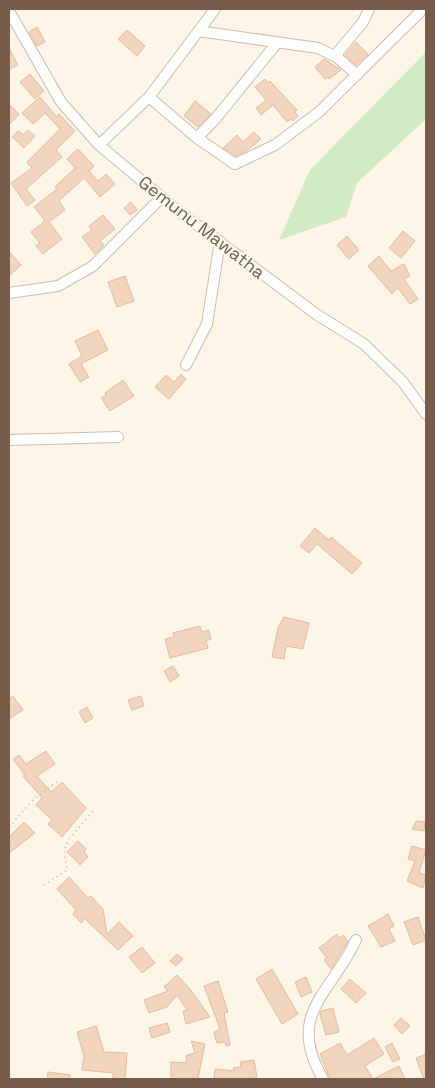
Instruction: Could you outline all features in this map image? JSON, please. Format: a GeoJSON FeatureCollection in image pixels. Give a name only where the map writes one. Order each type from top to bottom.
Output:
{"type":"FeatureCollection","features":[{"type":"Feature","properties":{"kind":"street"},"geometry":{"type":"LineString","coordinates":[[98,145],[149,97],[215,9]]}},
{"type":"Feature","properties":{"kind":"street"},"geometry":{"type":"LineString","coordinates":[[338,58],[338,52],[362,22],[369,9]]}},
{"type":"Feature","properties":{"kind":"street"},"geometry":{"type":"LineString","coordinates":[[149,97],[196,138],[235,164],[275,145],[319,112],[423,9]]}},
{"type":"Feature","properties":{"kind":"street","name":"Gemunu Mawatha"},"geometry":{"type":"LineString","coordinates":[[9,11],[61,102],[98,145],[220,242],[316,314],[364,344],[403,382],[426,414]]}},
{"type":"Feature","properties":{"kind":"street"},"geometry":{"type":"LineString","coordinates":[[198,31],[318,48],[338,58],[356,75]]}},
{"type":"Feature","properties":{"kind":"street"},"geometry":{"type":"LineString","coordinates":[[196,138],[216,118],[278,43]]}},
{"type":"Feature","properties":{"kind":"street"},"geometry":{"type":"LineString","coordinates":[[9,293],[58,286],[93,266],[162,197]]}},
{"type":"Feature","properties":{"kind":"street"},"geometry":{"type":"LineString","coordinates":[[186,365],[207,324],[220,242]]}},
{"type":"Feature","properties":{"kind":"street"},"geometry":{"type":"LineString","coordinates":[[9,440],[118,437]]}},
{"type":"Feature","properties":{"kind":"street"},"geometry":{"type":"LineString","coordinates":[[324,1079],[316,1067],[308,1040],[312,1015],[325,988],[347,960],[356,940]]}},
{"type":"Feature","properties":{"kind":"path"},"geometry":{"type":"LineString","coordinates":[[9,827],[34,799],[59,780]]}},
{"type":"Feature","properties":{"kind":"path"},"geometry":{"type":"LineString","coordinates":[[44,885],[67,870],[64,849],[70,838],[94,810]]}},
{"type":"Feature","properties":{"kind":"green space"},"geometry":{"type":"Polygon","coordinates":[[[426,52],[426,119],[357,183],[346,217],[279,240],[310,170],[426,52]]]}},
{"type":"Feature","properties":{"kind":"building"},"geometry":{"type":"Polygon","coordinates":[[[37,27],[45,42],[37,46],[29,32],[37,27]]]}},
{"type":"Feature","properties":{"kind":"building"},"geometry":{"type":"Polygon","coordinates":[[[127,30],[145,46],[137,56],[118,39],[127,30]]]}},
{"type":"Feature","properties":{"kind":"building"},"geometry":{"type":"Polygon","coordinates":[[[356,42],[368,54],[356,65],[345,55],[356,42]]]}},
{"type":"Feature","properties":{"kind":"building"},"geometry":{"type":"Polygon","coordinates":[[[9,48],[18,65],[9,70],[9,48]]]}},
{"type":"Feature","properties":{"kind":"building"},"geometry":{"type":"Polygon","coordinates":[[[324,59],[341,70],[329,79],[328,77],[325,79],[315,67],[324,59]]]}},
{"type":"Feature","properties":{"kind":"building"},"geometry":{"type":"Polygon","coordinates":[[[30,74],[44,91],[35,99],[20,82],[30,74]]]}},
{"type":"Feature","properties":{"kind":"building"},"geometry":{"type":"Polygon","coordinates":[[[265,79],[268,83],[270,81],[297,110],[295,112],[298,116],[293,121],[291,119],[287,122],[273,105],[261,115],[256,108],[266,100],[255,87],[265,79]]]}},
{"type":"Feature","properties":{"kind":"building"},"geometry":{"type":"Polygon","coordinates":[[[40,97],[57,117],[59,114],[75,131],[56,150],[62,157],[26,189],[35,200],[27,206],[11,183],[32,168],[27,162],[60,129],[45,113],[33,124],[22,113],[40,97]]]}},
{"type":"Feature","properties":{"kind":"building"},"geometry":{"type":"Polygon","coordinates":[[[195,101],[211,114],[198,127],[184,116],[195,101]]]}},
{"type":"Feature","properties":{"kind":"building"},"geometry":{"type":"Polygon","coordinates":[[[9,104],[19,114],[9,125],[9,104]]]}},
{"type":"Feature","properties":{"kind":"building"},"geometry":{"type":"Polygon","coordinates":[[[28,130],[35,136],[24,148],[12,137],[18,131],[23,135],[28,130]]]}},
{"type":"Feature","properties":{"kind":"building"},"geometry":{"type":"Polygon","coordinates":[[[254,132],[261,139],[248,150],[236,156],[223,148],[237,135],[243,142],[254,132]]]}},
{"type":"Feature","properties":{"kind":"building"},"geometry":{"type":"Polygon","coordinates":[[[78,149],[94,166],[89,171],[98,181],[106,174],[115,184],[100,197],[84,178],[59,201],[65,210],[49,222],[62,239],[43,254],[36,246],[40,243],[31,232],[45,221],[34,207],[57,189],[55,187],[75,168],[67,159],[78,149]]]}},
{"type":"Feature","properties":{"kind":"building"},"geometry":{"type":"Polygon","coordinates":[[[131,202],[137,210],[130,215],[124,208],[131,202]]]}},
{"type":"Feature","properties":{"kind":"building"},"geometry":{"type":"Polygon","coordinates":[[[103,215],[115,229],[100,241],[104,245],[95,254],[82,237],[92,230],[89,226],[103,215]]]}},
{"type":"Feature","properties":{"kind":"building"},"geometry":{"type":"Polygon","coordinates":[[[403,231],[415,241],[401,258],[389,248],[403,231]]]}},
{"type":"Feature","properties":{"kind":"building"},"geometry":{"type":"Polygon","coordinates":[[[347,236],[359,250],[349,259],[337,245],[347,236]]]}},
{"type":"Feature","properties":{"kind":"building"},"geometry":{"type":"Polygon","coordinates":[[[9,251],[21,265],[9,276],[9,251]]]}},
{"type":"Feature","properties":{"kind":"building"},"geometry":{"type":"Polygon","coordinates":[[[379,256],[391,271],[404,264],[410,276],[404,279],[418,299],[410,304],[398,288],[392,294],[368,266],[379,256]]]}},
{"type":"Feature","properties":{"kind":"building"},"geometry":{"type":"Polygon","coordinates":[[[125,276],[134,301],[117,307],[108,282],[125,276]]]}},
{"type":"Feature","properties":{"kind":"building"},"geometry":{"type":"Polygon","coordinates":[[[98,330],[108,350],[81,364],[89,377],[80,382],[69,364],[82,356],[75,341],[98,330]]]}},
{"type":"Feature","properties":{"kind":"building"},"geometry":{"type":"Polygon","coordinates":[[[181,374],[186,379],[169,399],[155,387],[166,375],[174,382],[181,374]]]}},
{"type":"Feature","properties":{"kind":"building"},"geometry":{"type":"Polygon","coordinates":[[[123,380],[134,396],[110,411],[101,398],[123,380]]]}},
{"type":"Feature","properties":{"kind":"building"},"geometry":{"type":"Polygon","coordinates":[[[315,528],[329,540],[331,537],[362,563],[352,574],[317,544],[309,553],[300,546],[315,528]]]}},
{"type":"Feature","properties":{"kind":"building"},"geometry":{"type":"Polygon","coordinates":[[[284,617],[309,623],[303,649],[286,646],[284,659],[272,657],[278,628],[284,617]]]}},
{"type":"Feature","properties":{"kind":"building"},"geometry":{"type":"Polygon","coordinates":[[[200,626],[202,632],[209,630],[211,639],[206,641],[208,648],[170,658],[165,639],[174,637],[173,633],[200,626]]]}},
{"type":"Feature","properties":{"kind":"building"},"geometry":{"type":"Polygon","coordinates":[[[173,666],[179,676],[170,682],[164,671],[173,666]]]}},
{"type":"Feature","properties":{"kind":"building"},"geometry":{"type":"Polygon","coordinates":[[[13,696],[23,710],[9,719],[9,699],[13,696]]]}},
{"type":"Feature","properties":{"kind":"building"},"geometry":{"type":"Polygon","coordinates":[[[141,696],[144,706],[132,710],[128,700],[141,696]]]}},
{"type":"Feature","properties":{"kind":"building"},"geometry":{"type":"Polygon","coordinates":[[[87,707],[93,718],[85,723],[79,712],[87,707]]]}},
{"type":"Feature","properties":{"kind":"building"},"geometry":{"type":"Polygon","coordinates":[[[46,751],[55,764],[37,776],[51,792],[62,782],[86,808],[62,837],[48,824],[52,820],[36,805],[42,798],[23,776],[25,775],[13,759],[19,755],[26,764],[46,751]]]}},
{"type":"Feature","properties":{"kind":"building"},"geometry":{"type":"Polygon","coordinates":[[[416,821],[425,822],[424,831],[412,829],[416,821]]]}},
{"type":"Feature","properties":{"kind":"building"},"geometry":{"type":"Polygon","coordinates":[[[24,822],[35,833],[9,853],[9,837],[24,822]]]}},
{"type":"Feature","properties":{"kind":"building"},"geometry":{"type":"Polygon","coordinates":[[[78,841],[86,849],[84,852],[88,857],[80,865],[67,852],[78,841]]]}},
{"type":"Feature","properties":{"kind":"building"},"geometry":{"type":"Polygon","coordinates":[[[412,846],[426,850],[419,873],[426,875],[423,888],[407,881],[415,861],[408,859],[412,846]]]}},
{"type":"Feature","properties":{"kind":"building"},"geometry":{"type":"Polygon","coordinates":[[[69,877],[88,898],[91,896],[103,909],[107,934],[119,922],[133,936],[118,950],[85,919],[81,923],[73,914],[76,910],[57,889],[69,877]]]}},
{"type":"Feature","properties":{"kind":"building"},"geometry":{"type":"Polygon","coordinates":[[[388,914],[394,926],[389,929],[395,941],[381,947],[368,926],[388,914]]]}},
{"type":"Feature","properties":{"kind":"building"},"geometry":{"type":"Polygon","coordinates":[[[418,917],[426,940],[413,945],[404,922],[418,917]]]}},
{"type":"Feature","properties":{"kind":"building"},"geometry":{"type":"Polygon","coordinates":[[[337,934],[340,938],[343,935],[348,941],[331,969],[324,960],[327,958],[319,948],[337,934]]]}},
{"type":"Feature","properties":{"kind":"building"},"geometry":{"type":"Polygon","coordinates":[[[142,947],[155,963],[142,973],[129,957],[142,947]]]}},
{"type":"Feature","properties":{"kind":"building"},"geometry":{"type":"Polygon","coordinates":[[[177,954],[183,959],[176,966],[170,961],[177,954]]]}},
{"type":"Feature","properties":{"kind":"building"},"geometry":{"type":"Polygon","coordinates":[[[272,969],[298,1014],[282,1024],[256,979],[272,969]]]}},
{"type":"Feature","properties":{"kind":"building"},"geometry":{"type":"Polygon","coordinates":[[[177,975],[190,989],[210,1017],[186,1024],[183,1011],[187,1010],[177,995],[167,1007],[149,1013],[144,1000],[168,991],[164,987],[177,975]]]}},
{"type":"Feature","properties":{"kind":"building"},"geometry":{"type":"Polygon","coordinates":[[[306,977],[312,992],[301,997],[295,982],[306,977]]]}},
{"type":"Feature","properties":{"kind":"building"},"geometry":{"type":"Polygon","coordinates":[[[350,979],[366,993],[356,1003],[341,989],[350,979]]]}},
{"type":"Feature","properties":{"kind":"building"},"geometry":{"type":"Polygon","coordinates":[[[218,981],[228,1012],[224,1013],[230,1045],[226,1046],[225,1042],[217,1043],[214,1032],[220,1029],[204,986],[218,981]]]}},
{"type":"Feature","properties":{"kind":"building"},"geometry":{"type":"Polygon","coordinates":[[[333,1008],[339,1032],[326,1035],[320,1014],[321,1011],[333,1008]]]}},
{"type":"Feature","properties":{"kind":"building"},"geometry":{"type":"Polygon","coordinates":[[[401,1018],[410,1026],[402,1034],[394,1025],[401,1018]]]}},
{"type":"Feature","properties":{"kind":"building"},"geometry":{"type":"Polygon","coordinates":[[[167,1023],[170,1032],[152,1038],[149,1028],[167,1023]]]}},
{"type":"Feature","properties":{"kind":"building"},"geometry":{"type":"Polygon","coordinates":[[[96,1026],[104,1052],[127,1053],[125,1079],[113,1078],[113,1073],[82,1070],[84,1056],[77,1032],[96,1026]]]}},
{"type":"Feature","properties":{"kind":"building"},"geometry":{"type":"Polygon","coordinates":[[[374,1038],[384,1054],[365,1066],[373,1079],[330,1079],[320,1054],[340,1043],[347,1055],[374,1038]]]}},
{"type":"Feature","properties":{"kind":"building"},"geometry":{"type":"Polygon","coordinates":[[[191,1041],[205,1044],[198,1079],[171,1079],[171,1062],[186,1063],[187,1055],[195,1053],[191,1041]]]}},
{"type":"Feature","properties":{"kind":"building"},"geometry":{"type":"Polygon","coordinates":[[[392,1043],[400,1059],[393,1062],[385,1047],[392,1043]]]}},
{"type":"Feature","properties":{"kind":"building"},"geometry":{"type":"Polygon","coordinates":[[[426,1054],[426,1079],[424,1079],[416,1058],[426,1054]]]}},
{"type":"Feature","properties":{"kind":"building"},"geometry":{"type":"Polygon","coordinates":[[[254,1060],[257,1077],[252,1079],[214,1079],[215,1069],[234,1071],[233,1068],[241,1067],[240,1062],[254,1060]]]}},
{"type":"Feature","properties":{"kind":"building"},"geometry":{"type":"Polygon","coordinates":[[[399,1066],[405,1079],[373,1079],[399,1066]]]}},
{"type":"Feature","properties":{"kind":"building"},"geometry":{"type":"Polygon","coordinates":[[[48,1072],[70,1075],[70,1079],[47,1079],[48,1072]]]}}]}
